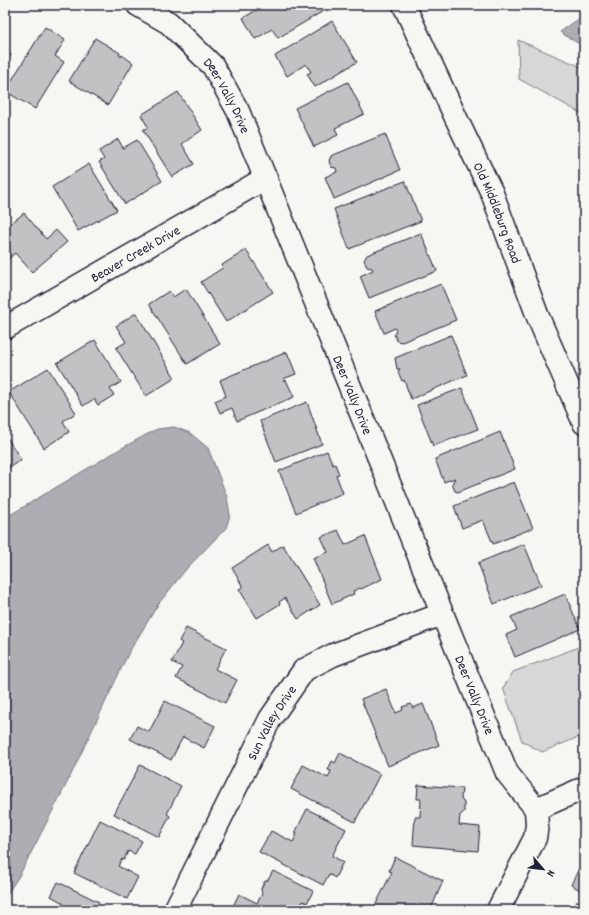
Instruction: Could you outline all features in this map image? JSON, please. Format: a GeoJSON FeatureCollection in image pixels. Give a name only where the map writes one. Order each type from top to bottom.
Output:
{"type":"FeatureCollection","features":[{"type":"Feature","properties":{"kind":"street","name":"Deer Vally Drive"},"geometry":{"type":"LineString","coordinates":[[138,5],[169,22],[213,66],[238,112],[508,773],[536,809]]}},
{"type":"Feature","properties":{"kind":"street","name":"Old Middleburg Road"},"geometry":{"type":"LineString","coordinates":[[404,5],[492,193],[538,317],[584,423]]}},
{"type":"Feature","properties":{"kind":"street","name":"Beaver Creek Drive"},"geometry":{"type":"LineString","coordinates":[[5,328],[266,178]]}},
{"type":"Feature","properties":{"kind":"street","name":"Sun Valley Drive"},"geometry":{"type":"LineString","coordinates":[[175,910],[270,719],[304,670],[333,655],[442,614]]}},
{"type":"Feature","properties":{"kind":"street"},"geometry":{"type":"LineString","coordinates":[[498,910],[535,838],[537,825],[536,809],[584,788]]}},
{"type":"Feature","properties":{"kind":"shaded area"},"geometry":{"type":"Polygon","coordinates":[[[584,15],[584,47],[560,32],[584,15]]]}},
{"type":"Feature","properties":{"kind":"shaded area"},"geometry":{"type":"Polygon","coordinates":[[[518,40],[584,68],[584,115],[519,79],[518,40]]]}},
{"type":"Feature","properties":{"kind":"shaded area"},"geometry":{"type":"Polygon","coordinates":[[[174,427],[190,433],[208,448],[227,497],[230,515],[226,528],[187,568],[159,603],[129,652],[69,779],[19,876],[5,897],[5,518],[120,449],[157,429],[174,427]]]}},
{"type":"Feature","properties":{"kind":"shaded area"},"geometry":{"type":"Polygon","coordinates":[[[584,645],[584,735],[542,752],[522,741],[503,688],[513,672],[584,645]]]}},
{"type":"Feature","properties":{"kind":"building"},"geometry":{"type":"Polygon","coordinates":[[[265,5],[323,5],[325,10],[278,38],[272,29],[255,39],[243,18],[265,5]]]}},
{"type":"Feature","properties":{"kind":"building"},"geometry":{"type":"Polygon","coordinates":[[[332,21],[357,62],[315,87],[307,74],[311,72],[306,64],[287,76],[275,56],[332,21]]]}},
{"type":"Feature","properties":{"kind":"building"},"geometry":{"type":"Polygon","coordinates":[[[45,27],[65,40],[55,56],[64,62],[35,109],[5,91],[45,27]]]}},
{"type":"Feature","properties":{"kind":"building"},"geometry":{"type":"Polygon","coordinates":[[[95,38],[120,53],[119,55],[121,57],[122,55],[133,63],[108,105],[69,81],[95,38]]]}},
{"type":"Feature","properties":{"kind":"building"},"geometry":{"type":"Polygon","coordinates":[[[5,52],[11,55],[5,64],[5,52]]]}},
{"type":"Feature","properties":{"kind":"building"},"geometry":{"type":"Polygon","coordinates":[[[348,82],[364,114],[335,128],[338,135],[314,147],[295,108],[348,82]]]}},
{"type":"Feature","properties":{"kind":"building"},"geometry":{"type":"Polygon","coordinates":[[[178,92],[202,130],[182,144],[194,164],[172,177],[143,130],[148,127],[141,115],[178,92]]]}},
{"type":"Feature","properties":{"kind":"building"},"geometry":{"type":"Polygon","coordinates":[[[385,134],[400,170],[334,199],[325,177],[337,172],[336,168],[331,167],[329,161],[331,156],[385,134]]]}},
{"type":"Feature","properties":{"kind":"building"},"geometry":{"type":"Polygon","coordinates":[[[118,139],[123,148],[137,140],[162,181],[125,204],[99,162],[104,159],[99,151],[118,139]]]}},
{"type":"Feature","properties":{"kind":"building"},"geometry":{"type":"Polygon","coordinates":[[[89,164],[117,210],[78,231],[52,187],[89,164]]]}},
{"type":"Feature","properties":{"kind":"building"},"geometry":{"type":"Polygon","coordinates":[[[405,181],[421,221],[349,249],[334,209],[405,181]]]}},
{"type":"Feature","properties":{"kind":"building"},"geometry":{"type":"Polygon","coordinates":[[[24,213],[46,239],[56,230],[67,242],[32,272],[15,253],[5,262],[5,228],[24,213]]]}},
{"type":"Feature","properties":{"kind":"building"},"geometry":{"type":"Polygon","coordinates":[[[421,233],[437,271],[369,298],[360,276],[373,270],[372,268],[367,267],[364,260],[367,255],[421,233]]]}},
{"type":"Feature","properties":{"kind":"building"},"geometry":{"type":"Polygon","coordinates":[[[246,250],[273,292],[226,322],[201,282],[224,267],[222,265],[246,250]]]}},
{"type":"Feature","properties":{"kind":"building"},"geometry":{"type":"Polygon","coordinates":[[[441,284],[456,320],[402,342],[397,341],[394,334],[396,331],[395,328],[384,333],[375,311],[441,284]]]}},
{"type":"Feature","properties":{"kind":"building"},"geometry":{"type":"Polygon","coordinates":[[[186,289],[220,344],[187,364],[149,304],[169,291],[173,297],[186,289]]]}},
{"type":"Feature","properties":{"kind":"building"},"geometry":{"type":"Polygon","coordinates":[[[136,313],[175,378],[146,396],[116,348],[126,342],[116,326],[136,313]]]}},
{"type":"Feature","properties":{"kind":"building"},"geometry":{"type":"Polygon","coordinates":[[[451,335],[467,375],[411,399],[404,380],[402,381],[398,372],[400,369],[397,369],[395,358],[451,335]]]}},
{"type":"Feature","properties":{"kind":"building"},"geometry":{"type":"Polygon","coordinates":[[[95,340],[121,382],[110,389],[114,395],[98,405],[94,399],[83,406],[57,363],[95,340]]]}},
{"type":"Feature","properties":{"kind":"building"},"geometry":{"type":"Polygon","coordinates":[[[287,352],[296,374],[283,379],[284,381],[286,380],[294,397],[237,421],[232,408],[220,413],[215,401],[226,396],[220,380],[287,352]]]}},
{"type":"Feature","properties":{"kind":"building"},"geometry":{"type":"Polygon","coordinates":[[[48,368],[76,413],[63,421],[69,432],[44,448],[9,392],[48,368]]]}},
{"type":"Feature","properties":{"kind":"building"},"geometry":{"type":"Polygon","coordinates":[[[462,388],[478,429],[433,446],[417,405],[462,388]]]}},
{"type":"Feature","properties":{"kind":"building"},"geometry":{"type":"Polygon","coordinates":[[[307,402],[322,444],[276,462],[260,421],[307,402]]]}},
{"type":"Feature","properties":{"kind":"building"},"geometry":{"type":"Polygon","coordinates":[[[500,432],[515,469],[458,492],[455,491],[452,484],[455,478],[444,482],[435,459],[500,432]]]}},
{"type":"Feature","properties":{"kind":"building"},"geometry":{"type":"Polygon","coordinates":[[[5,434],[21,460],[5,470],[5,434]]]}},
{"type":"Feature","properties":{"kind":"building"},"geometry":{"type":"Polygon","coordinates":[[[327,451],[339,474],[336,475],[343,493],[296,513],[279,471],[327,451]]]}},
{"type":"Feature","properties":{"kind":"building"},"geometry":{"type":"Polygon","coordinates":[[[514,482],[533,528],[493,544],[483,520],[462,528],[454,506],[514,482]]]}},
{"type":"Feature","properties":{"kind":"building"},"geometry":{"type":"Polygon","coordinates":[[[338,530],[345,545],[365,536],[382,579],[361,589],[360,588],[353,591],[354,594],[332,604],[313,558],[328,552],[321,537],[338,530]]]}},
{"type":"Feature","properties":{"kind":"building"},"geometry":{"type":"Polygon","coordinates":[[[524,544],[541,585],[494,604],[478,563],[524,544]]]}},
{"type":"Feature","properties":{"kind":"building"},"geometry":{"type":"Polygon","coordinates":[[[268,545],[272,552],[283,545],[320,605],[298,619],[285,598],[279,602],[280,604],[257,618],[239,589],[243,587],[232,568],[268,545]]]}},
{"type":"Feature","properties":{"kind":"building"},"geometry":{"type":"Polygon","coordinates":[[[565,594],[580,629],[515,657],[506,635],[517,630],[511,617],[565,594]]]}},
{"type":"Feature","properties":{"kind":"building"},"geometry":{"type":"Polygon","coordinates":[[[186,628],[226,648],[215,669],[237,680],[225,703],[176,678],[182,667],[172,662],[182,643],[179,641],[186,628]]]}},
{"type":"Feature","properties":{"kind":"building"},"geometry":{"type":"Polygon","coordinates":[[[386,689],[396,713],[403,710],[402,707],[411,704],[413,708],[423,704],[439,745],[388,766],[361,699],[386,689]]]}},
{"type":"Feature","properties":{"kind":"building"},"geometry":{"type":"Polygon","coordinates":[[[165,701],[215,726],[204,748],[183,737],[171,760],[130,739],[137,726],[149,732],[165,701]]]}},
{"type":"Feature","properties":{"kind":"building"},"geometry":{"type":"Polygon","coordinates":[[[340,753],[380,774],[355,822],[291,789],[303,765],[328,778],[331,771],[328,770],[332,761],[335,763],[340,753]]]}},
{"type":"Feature","properties":{"kind":"building"},"geometry":{"type":"Polygon","coordinates":[[[140,765],[181,786],[167,814],[170,816],[159,837],[114,814],[140,765]]]}},
{"type":"Feature","properties":{"kind":"building"},"geometry":{"type":"Polygon","coordinates":[[[418,785],[462,788],[461,799],[464,803],[464,812],[460,815],[459,825],[480,827],[478,851],[413,845],[415,817],[420,817],[421,799],[417,799],[418,785]]]}},
{"type":"Feature","properties":{"kind":"building"},"geometry":{"type":"Polygon","coordinates":[[[307,809],[346,829],[332,856],[343,862],[335,878],[329,874],[323,885],[259,852],[271,831],[293,842],[297,834],[295,833],[307,809]]]}},
{"type":"Feature","properties":{"kind":"building"},"geometry":{"type":"Polygon","coordinates":[[[100,820],[142,841],[135,854],[128,851],[124,860],[122,859],[118,866],[138,877],[127,899],[74,873],[100,820]]]}},
{"type":"Feature","properties":{"kind":"building"},"geometry":{"type":"Polygon","coordinates":[[[395,857],[443,881],[431,909],[433,910],[379,910],[374,908],[392,872],[389,871],[395,857]]]}},
{"type":"Feature","properties":{"kind":"building"},"geometry":{"type":"Polygon","coordinates":[[[580,866],[584,867],[584,892],[571,885],[580,866]]]}},
{"type":"Feature","properties":{"kind":"building"},"geometry":{"type":"Polygon","coordinates":[[[273,871],[313,891],[307,903],[303,901],[298,910],[231,910],[239,894],[257,903],[262,894],[261,889],[264,882],[268,880],[273,871]]]}},
{"type":"Feature","properties":{"kind":"building"},"geometry":{"type":"Polygon","coordinates":[[[58,882],[99,902],[95,910],[59,910],[63,903],[51,896],[58,882]]]}},
{"type":"Feature","properties":{"kind":"building"},"geometry":{"type":"Polygon","coordinates":[[[577,901],[584,904],[584,910],[573,910],[577,901]]]}}]}
